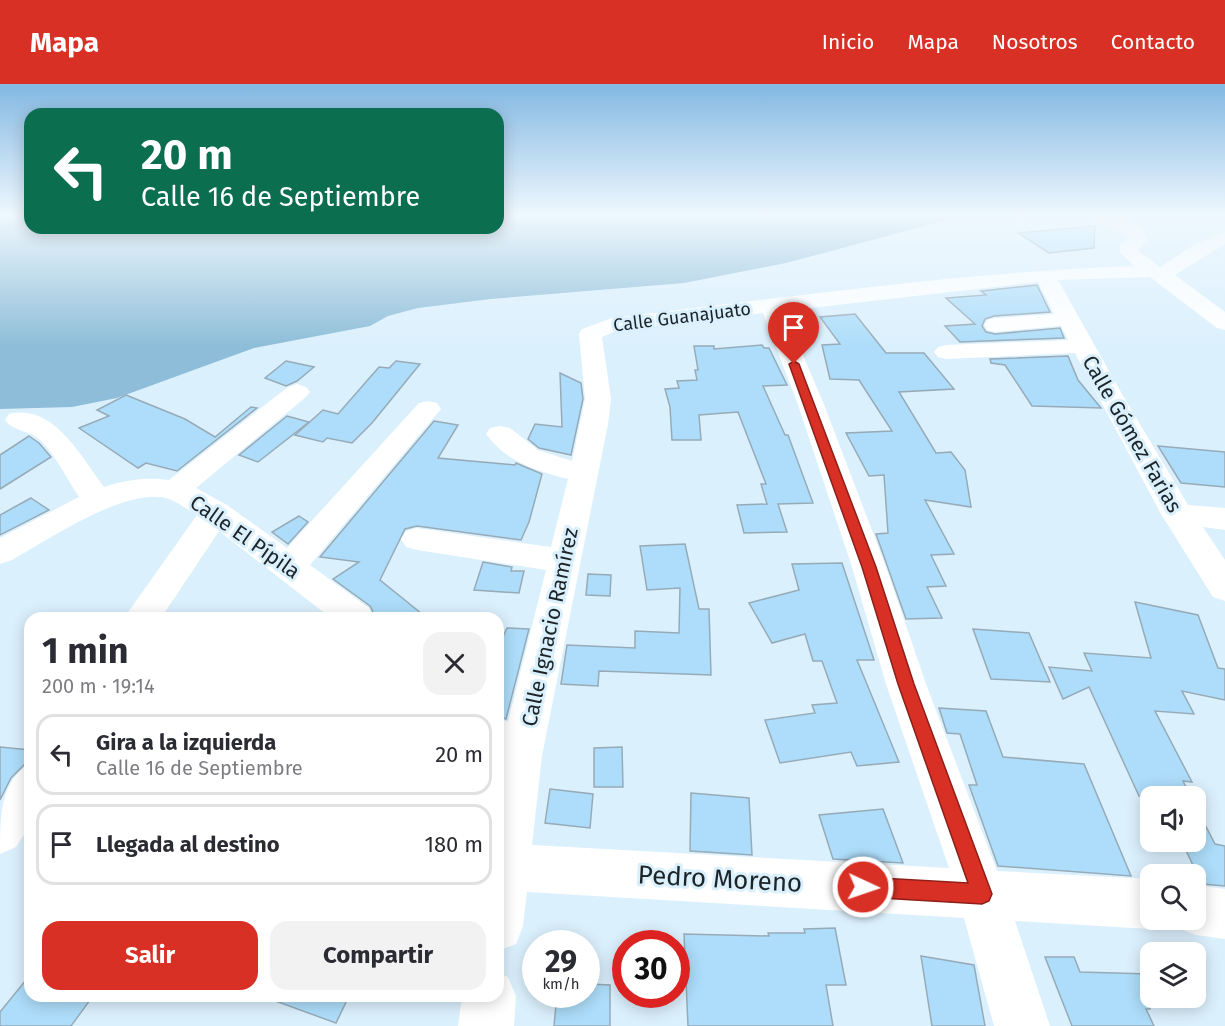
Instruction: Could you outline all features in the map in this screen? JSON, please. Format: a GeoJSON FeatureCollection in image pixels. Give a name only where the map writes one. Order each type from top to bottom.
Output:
{"type":"FeatureCollection","features":[{"type":"Feature","properties":{"kind":"street"},"geometry":{"type":"LineString","coordinates":[[1138,259],[1225,323]]}},
{"type":"Feature","properties":{"kind":"street"},"geometry":{"type":"LineString","coordinates":[[1157,273],[1183,259]]}},
{"type":"Feature","properties":{"kind":"street","name":"Calle Guanajuato"},"geometry":{"type":"LineString","coordinates":[[593,331],[612,325],[1045,275],[1157,273]]}},
{"type":"Feature","properties":{"kind":"street","name":"Calle Gómez Farias"},"geometry":{"type":"LineString","coordinates":[[1045,275],[1081,346],[1178,514],[1225,588]]}},
{"type":"Feature","properties":{"kind":"street"},"geometry":{"type":"LineString","coordinates":[[771,306],[810,402],[869,567],[906,684],[982,894],[1022,1026]]}},
{"type":"Feature","properties":{"kind":"street"},"geometry":{"type":"LineString","coordinates":[[995,325],[1068,319]]}},
{"type":"Feature","properties":{"kind":"street","name":"Calle Ignacio Ramírez"},"geometry":{"type":"LineString","coordinates":[[504,875],[510,746],[564,561],[595,424],[598,399],[589,337],[593,331]]}},
{"type":"Feature","properties":{"kind":"street"},"geometry":{"type":"LineString","coordinates":[[946,352],[1081,346]]}},
{"type":"Feature","properties":{"kind":"street"},"geometry":{"type":"LineString","coordinates":[[176,490],[297,392]]}},
{"type":"Feature","properties":{"kind":"street"},"geometry":{"type":"LineString","coordinates":[[289,567],[428,409]]}},
{"type":"Feature","properties":{"kind":"street"},"geometry":{"type":"LineString","coordinates":[[18,420],[40,427],[51,435],[97,500]]}},
{"type":"Feature","properties":{"kind":"street"},"geometry":{"type":"LineString","coordinates":[[500,434],[524,456],[550,466],[584,473]]}},
{"type":"Feature","properties":{"kind":"street","name":"Calle El Pípila"},"geometry":{"type":"LineString","coordinates":[[0,552],[97,500],[128,490],[150,487],[176,490],[216,512],[348,612]]}},
{"type":"Feature","properties":{"kind":"street"},"geometry":{"type":"LineString","coordinates":[[146,612],[216,512]]}},
{"type":"Feature","properties":{"kind":"street"},"geometry":{"type":"LineString","coordinates":[[1178,514],[1225,519]]}},
{"type":"Feature","properties":{"kind":"street"},"geometry":{"type":"LineString","coordinates":[[417,539],[564,561]]}},
{"type":"Feature","properties":{"kind":"street"},"geometry":{"type":"LineString","coordinates":[[0,831],[24,794]]}},
{"type":"Feature","properties":{"kind":"street","name":"Pedro Moreno"},"geometry":{"type":"LineString","coordinates":[[505,867],[1140,903]]}},
{"type":"Feature","properties":{"kind":"street"},"geometry":{"type":"LineString","coordinates":[[1206,911],[1225,914]]}},
{"type":"Feature","properties":{"kind":"street"},"geometry":{"type":"LineString","coordinates":[[486,1026],[488,1002]]}},
{"type":"Feature","properties":{"kind":"water"},"geometry":{"type":"Polygon","coordinates":[[[0,259],[801,259],[684,283],[491,299],[418,308],[388,316],[370,326],[254,348],[117,398],[72,407],[0,409],[0,259]]]}},
{"type":"Feature","properties":{"kind":"building"},"geometry":{"type":"Polygon","coordinates":[[[1037,285],[1050,312],[994,316],[985,319],[982,326],[986,332],[995,334],[1060,328],[1064,338],[960,342],[945,326],[975,324],[946,298],[986,295],[981,291],[1037,285]]]}},
{"type":"Feature","properties":{"kind":"building"},"geometry":{"type":"Polygon","coordinates":[[[855,314],[886,353],[924,353],[954,389],[899,392],[936,453],[951,452],[965,470],[971,507],[925,500],[954,554],[931,555],[946,586],[927,587],[942,618],[906,619],[876,534],[888,533],[884,475],[869,476],[846,433],[892,431],[859,380],[830,379],[822,345],[840,344],[820,317],[855,314]]]}},
{"type":"Feature","properties":{"kind":"building"},"geometry":{"type":"Polygon","coordinates":[[[762,345],[764,348],[769,348],[787,385],[763,386],[785,435],[788,435],[813,503],[778,504],[787,532],[744,533],[737,505],[767,504],[761,484],[766,484],[738,412],[699,415],[701,440],[672,440],[670,407],[665,389],[679,388],[677,381],[697,380],[695,370],[698,370],[694,346],[714,346],[714,349],[762,345]]]}},
{"type":"Feature","properties":{"kind":"building"},"geometry":{"type":"Polygon","coordinates":[[[1068,356],[1078,380],[1101,408],[1032,406],[1005,365],[991,363],[990,359],[1068,356]]]}},
{"type":"Feature","properties":{"kind":"building"},"geometry":{"type":"Polygon","coordinates":[[[286,361],[314,367],[297,381],[286,386],[265,378],[286,361]]]}},
{"type":"Feature","properties":{"kind":"building"},"geometry":{"type":"Polygon","coordinates":[[[396,361],[420,364],[372,423],[352,443],[327,438],[323,442],[295,435],[323,410],[338,414],[379,367],[389,368],[396,361]]]}},
{"type":"Feature","properties":{"kind":"building"},"geometry":{"type":"Polygon","coordinates":[[[560,373],[581,383],[583,399],[571,455],[539,448],[528,439],[535,424],[562,427],[560,373]]]}},
{"type":"Feature","properties":{"kind":"building"},"geometry":{"type":"Polygon","coordinates":[[[126,395],[185,419],[215,437],[251,407],[257,408],[177,471],[146,463],[138,468],[79,428],[109,416],[97,410],[126,395]]]}},
{"type":"Feature","properties":{"kind":"building"},"geometry":{"type":"Polygon","coordinates":[[[287,416],[309,422],[258,462],[239,455],[287,416]]]}},
{"type":"Feature","properties":{"kind":"building"},"geometry":{"type":"Polygon","coordinates":[[[434,421],[458,425],[438,458],[515,465],[516,463],[542,474],[529,522],[521,540],[417,526],[405,529],[380,580],[420,612],[373,612],[370,606],[333,579],[359,562],[320,557],[434,421]]]}},
{"type":"Feature","properties":{"kind":"building"},"geometry":{"type":"Polygon","coordinates":[[[29,436],[39,443],[51,457],[0,489],[0,455],[29,436]]]}},
{"type":"Feature","properties":{"kind":"building"},"geometry":{"type":"Polygon","coordinates":[[[1158,446],[1225,452],[1225,487],[1181,483],[1158,446]]]}},
{"type":"Feature","properties":{"kind":"building"},"geometry":{"type":"Polygon","coordinates":[[[31,498],[49,510],[0,535],[0,515],[31,498]]]}},
{"type":"Feature","properties":{"kind":"building"},"geometry":{"type":"Polygon","coordinates":[[[299,516],[308,522],[288,544],[272,532],[299,516]]]}},
{"type":"Feature","properties":{"kind":"building"},"geometry":{"type":"Polygon","coordinates":[[[685,544],[699,609],[709,609],[711,675],[599,671],[598,686],[561,684],[567,645],[635,648],[635,631],[679,633],[680,588],[647,590],[640,546],[685,544]]]}},
{"type":"Feature","properties":{"kind":"building"},"geometry":{"type":"Polygon","coordinates":[[[483,562],[512,567],[511,571],[524,571],[519,593],[474,590],[483,562]]]}},
{"type":"Feature","properties":{"kind":"building"},"geometry":{"type":"Polygon","coordinates":[[[842,563],[874,660],[857,660],[899,762],[857,766],[851,752],[780,763],[765,720],[815,713],[812,705],[837,703],[822,661],[813,661],[805,634],[772,643],[749,603],[799,590],[792,564],[842,563]]]}},
{"type":"Feature","properties":{"kind":"building"},"geometry":{"type":"Polygon","coordinates":[[[588,574],[611,575],[610,596],[586,595],[588,574]]]}},
{"type":"Feature","properties":{"kind":"building"},"geometry":{"type":"Polygon","coordinates":[[[1135,602],[1198,615],[1218,668],[1225,669],[1225,700],[1182,691],[1194,714],[1155,711],[1192,782],[1183,781],[1185,786],[1140,786],[1139,796],[1089,687],[1063,699],[1049,667],[1092,671],[1084,653],[1151,658],[1135,602]]]}},
{"type":"Feature","properties":{"kind":"building"},"geometry":{"type":"Polygon","coordinates":[[[507,628],[529,629],[506,719],[504,718],[504,634],[507,628]]]}},
{"type":"Feature","properties":{"kind":"building"},"geometry":{"type":"Polygon","coordinates":[[[973,629],[1029,633],[1050,682],[991,679],[973,629]]]}},
{"type":"Feature","properties":{"kind":"building"},"geometry":{"type":"Polygon","coordinates":[[[939,708],[986,711],[1003,757],[1084,764],[1131,876],[998,866],[969,785],[977,785],[960,734],[947,733],[939,708]]]}},
{"type":"Feature","properties":{"kind":"building"},"geometry":{"type":"Polygon","coordinates":[[[0,747],[24,749],[24,765],[11,778],[0,800],[0,747]]]}},
{"type":"Feature","properties":{"kind":"building"},"geometry":{"type":"Polygon","coordinates":[[[622,747],[623,787],[594,787],[594,748],[622,747]]]}},
{"type":"Feature","properties":{"kind":"building"},"geometry":{"type":"Polygon","coordinates":[[[550,789],[593,794],[590,828],[545,823],[550,789]]]}},
{"type":"Feature","properties":{"kind":"building"},"geometry":{"type":"Polygon","coordinates":[[[691,793],[749,798],[752,855],[690,851],[691,793]]]}},
{"type":"Feature","properties":{"kind":"building"},"geometry":{"type":"Polygon","coordinates":[[[883,809],[903,863],[833,859],[819,815],[883,809]]]}},
{"type":"Feature","properties":{"kind":"building"},"geometry":{"type":"Polygon","coordinates":[[[1206,826],[1215,844],[1225,846],[1225,886],[1206,884],[1206,864],[1192,864],[1187,852],[1206,852],[1206,826]]]}},
{"type":"Feature","properties":{"kind":"building"},"geometry":{"type":"Polygon","coordinates":[[[835,928],[846,985],[826,985],[833,1026],[688,1026],[690,934],[769,936],[768,933],[805,933],[804,929],[835,928]]]}},
{"type":"Feature","properties":{"kind":"building"},"geometry":{"type":"Polygon","coordinates":[[[921,956],[974,965],[985,1026],[932,1026],[921,956]]]}},
{"type":"Feature","properties":{"kind":"building"},"geometry":{"type":"Polygon","coordinates":[[[1045,957],[1074,957],[1080,972],[1140,974],[1140,1008],[1150,1008],[1146,1009],[1154,1026],[1072,1026],[1045,957]]]}},
{"type":"Feature","properties":{"kind":"building"},"geometry":{"type":"Polygon","coordinates":[[[24,982],[24,1002],[89,1002],[71,1026],[0,1026],[0,1012],[24,982]]]}},
{"type":"Feature","properties":{"kind":"building"},"geometry":{"type":"Polygon","coordinates":[[[600,985],[610,985],[610,1026],[554,1026],[556,1008],[600,1008],[600,985]]]}},
{"type":"Feature","properties":{"kind":"building"},"geometry":{"type":"Polygon","coordinates":[[[278,1002],[346,1002],[336,1023],[278,1002]]]}},
{"type":"Feature","properties":{"kind":"route"},"geometry":{"type":"LineString","coordinates":[[794,364],[810,402],[869,567],[906,684],[982,894],[863,887]]}}]}
